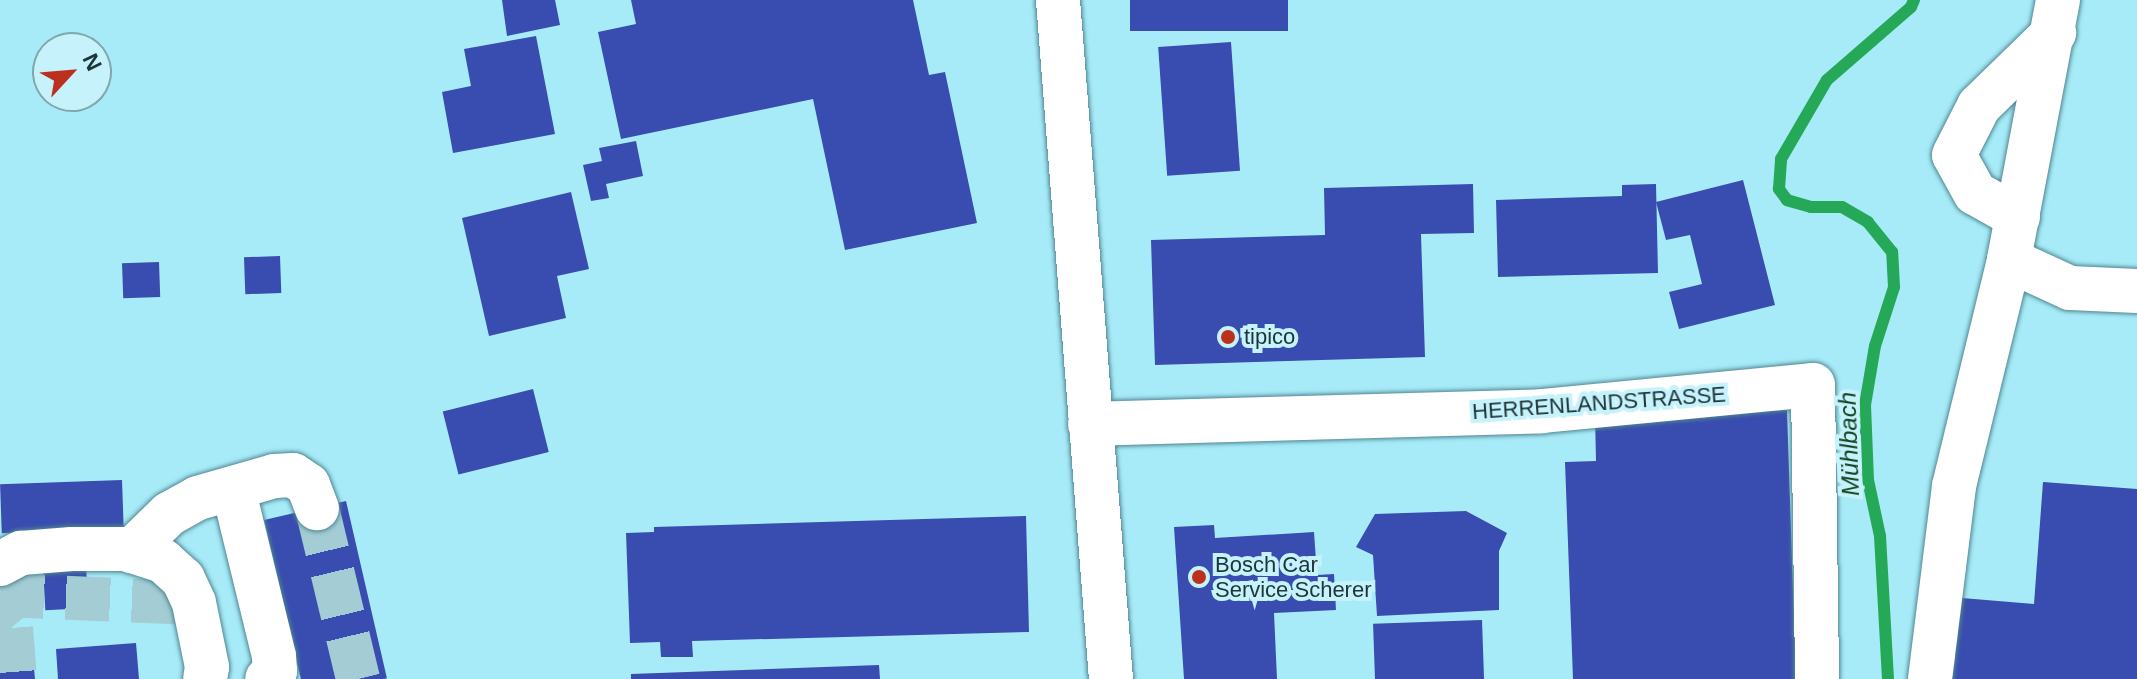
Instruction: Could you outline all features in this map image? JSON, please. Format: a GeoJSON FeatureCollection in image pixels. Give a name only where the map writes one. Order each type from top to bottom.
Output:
{"type":"FeatureCollection","features":[{"type":"Feature","properties":{"kind":"street"},"geometry":{"type":"LineString","coordinates":[[1058,0],[1111,679]]}},
{"type":"Feature","properties":{"kind":"street"},"geometry":{"type":"LineString","coordinates":[[2018,217],[1975,193],[1954,155],[1979,106],[2056,17]]}},
{"type":"Feature","properties":{"kind":"street"},"geometry":{"type":"LineString","coordinates":[[1930,679],[1954,486],[2009,260],[2056,17]]}},
{"type":"Feature","properties":{"kind":"street"},"geometry":{"type":"LineString","coordinates":[[2009,260],[2070,288],[2137,291]]}},
{"type":"Feature","properties":{"kind":"street","name":"HERRENLANDSTRASSE"},"geometry":{"type":"LineString","coordinates":[[1090,424],[1542,411],[1813,385],[1817,679]]}},
{"type":"Feature","properties":{"kind":"street"},"geometry":{"type":"LineString","coordinates":[[131,551],[169,514],[198,498],[274,476],[293,475],[308,485],[317,508]]}},
{"type":"Feature","properties":{"kind":"street"},"geometry":{"type":"LineString","coordinates":[[233,488],[274,656],[275,671],[267,679]]}},
{"type":"Feature","properties":{"kind":"street"},"geometry":{"type":"LineString","coordinates":[[0,564],[21,553],[72,549],[131,551],[163,561],[183,579],[200,623],[207,667],[205,679]]}},
{"type":"Feature","properties":{"kind":"shaded area"},"geometry":{"type":"Polygon","coordinates":[[[0,0],[2137,0],[2137,679],[0,679],[0,0]]]}},
{"type":"Feature","properties":{"kind":"building"},"geometry":{"type":"Polygon","coordinates":[[[502,0],[555,0],[560,25],[507,36],[502,0]]]}},
{"type":"Feature","properties":{"kind":"building"},"geometry":{"type":"Polygon","coordinates":[[[631,0],[913,0],[929,75],[945,72],[977,223],[845,250],[813,99],[621,139],[598,32],[636,24],[631,0]]]}},
{"type":"Feature","properties":{"kind":"building"},"geometry":{"type":"Polygon","coordinates":[[[1130,0],[1288,0],[1288,31],[1130,31],[1130,0]]]}},
{"type":"Feature","properties":{"kind":"building"},"geometry":{"type":"Polygon","coordinates":[[[536,36],[555,134],[453,153],[442,92],[471,86],[464,49],[536,36]]]}},
{"type":"Feature","properties":{"kind":"building"},"geometry":{"type":"Polygon","coordinates":[[[1231,42],[1240,171],[1167,176],[1158,47],[1231,42]]]}},
{"type":"Feature","properties":{"kind":"building"},"geometry":{"type":"Polygon","coordinates":[[[636,141],[643,176],[606,184],[609,198],[591,201],[583,165],[602,161],[599,148],[636,141]]]}},
{"type":"Feature","properties":{"kind":"building"},"geometry":{"type":"Polygon","coordinates":[[[1743,180],[1775,305],[1679,329],[1669,292],[1702,284],[1690,235],[1666,240],[1656,202],[1743,180]]]}},
{"type":"Feature","properties":{"kind":"building"},"geometry":{"type":"Polygon","coordinates":[[[1473,184],[1474,233],[1421,234],[1425,357],[1155,365],[1151,240],[1325,235],[1324,188],[1473,184]]]}},
{"type":"Feature","properties":{"kind":"building"},"geometry":{"type":"Polygon","coordinates":[[[1656,184],[1658,273],[1498,277],[1496,200],[1622,196],[1622,185],[1656,184]]]}},
{"type":"Feature","properties":{"kind":"building"},"geometry":{"type":"Polygon","coordinates":[[[571,192],[589,269],[557,276],[566,318],[489,336],[462,218],[571,192]]]}},
{"type":"Feature","properties":{"kind":"building"},"geometry":{"type":"Polygon","coordinates":[[[280,256],[281,293],[245,294],[244,257],[280,256]]]}},
{"type":"Feature","properties":{"kind":"building"},"geometry":{"type":"Polygon","coordinates":[[[159,262],[160,297],[123,298],[122,263],[159,262]]]}},
{"type":"Feature","properties":{"kind":"building"},"geometry":{"type":"Polygon","coordinates":[[[533,389],[549,452],[458,475],[443,411],[533,389]]]}},
{"type":"Feature","properties":{"kind":"building"},"geometry":{"type":"Polygon","coordinates":[[[1787,410],[1796,679],[1573,679],[1565,462],[1596,461],[1595,416],[1787,410]]]}},
{"type":"Feature","properties":{"kind":"building"},"geometry":{"type":"Polygon","coordinates":[[[122,480],[124,529],[2,533],[0,484],[122,480]]]}},
{"type":"Feature","properties":{"kind":"building"},"geometry":{"type":"Polygon","coordinates":[[[2043,482],[2137,489],[2137,679],[1944,679],[1950,597],[2034,604],[2043,482]]]}},
{"type":"Feature","properties":{"kind":"building"},"geometry":{"type":"Polygon","coordinates":[[[346,501],[387,678],[301,679],[264,520],[346,501]]]}},
{"type":"Feature","properties":{"kind":"building"},"geometry":{"type":"Polygon","coordinates":[[[1466,511],[1507,533],[1499,551],[1499,610],[1377,616],[1373,555],[1356,547],[1375,514],[1466,511]]]}},
{"type":"Feature","properties":{"kind":"building"},"geometry":{"type":"Polygon","coordinates":[[[1026,516],[1029,632],[692,641],[693,657],[661,657],[660,642],[630,643],[626,533],[654,532],[654,527],[1026,516]]]}},
{"type":"Feature","properties":{"kind":"building"},"geometry":{"type":"Polygon","coordinates":[[[1214,525],[1215,538],[1314,532],[1317,575],[1334,574],[1336,610],[1274,613],[1277,679],[1184,679],[1174,527],[1214,525]]]}},
{"type":"Feature","properties":{"kind":"building"},"geometry":{"type":"Polygon","coordinates":[[[86,565],[88,608],[45,610],[43,567],[86,565]]]}},
{"type":"Feature","properties":{"kind":"building"},"geometry":{"type":"Polygon","coordinates":[[[1482,620],[1484,679],[1375,679],[1373,624],[1482,620]]]}},
{"type":"Feature","properties":{"kind":"building"},"geometry":{"type":"Polygon","coordinates":[[[31,637],[35,679],[0,679],[0,639],[31,637]]]}},
{"type":"Feature","properties":{"kind":"building"},"geometry":{"type":"Polygon","coordinates":[[[136,643],[139,679],[58,679],[56,649],[136,643]]]}},
{"type":"Feature","properties":{"kind":"building"},"geometry":{"type":"Polygon","coordinates":[[[879,665],[880,679],[631,679],[631,674],[879,665]]]}},
{"type":"Feature","properties":{"kind":"waterway","name":"Mühlbach"},"geometry":{"type":"LineString","coordinates":[[1888,679],[1880,536],[1868,480],[1865,405],[1875,346],[1894,287],[1892,252],[1868,222],[1842,207],[1811,207],[1787,200],[1779,189],[1781,159],[1827,80],[1911,7],[1914,0]]}},
{"type":"Feature","properties":{"kind":"tunnel"},"geometry":{"type":"LineString","coordinates":[[317,508],[358,679]]}},
{"type":"Feature","properties":{"kind":"tunnel"},"geometry":{"type":"LineString","coordinates":[[0,595],[194,603]]}},
{"type":"Feature","properties":{"kind":"tunnel"},"geometry":{"type":"LineString","coordinates":[[0,615],[11,628],[15,679]]}},
{"type":"Feature","properties":{"kind":"place","name":"tipico"},"geometry":{"type":"Point","coordinates":[1228,337]}},
{"type":"Feature","properties":{"kind":"place","name":"Bosch Car Service Scherer"},"geometry":{"type":"Point","coordinates":[1199,577]}}]}
